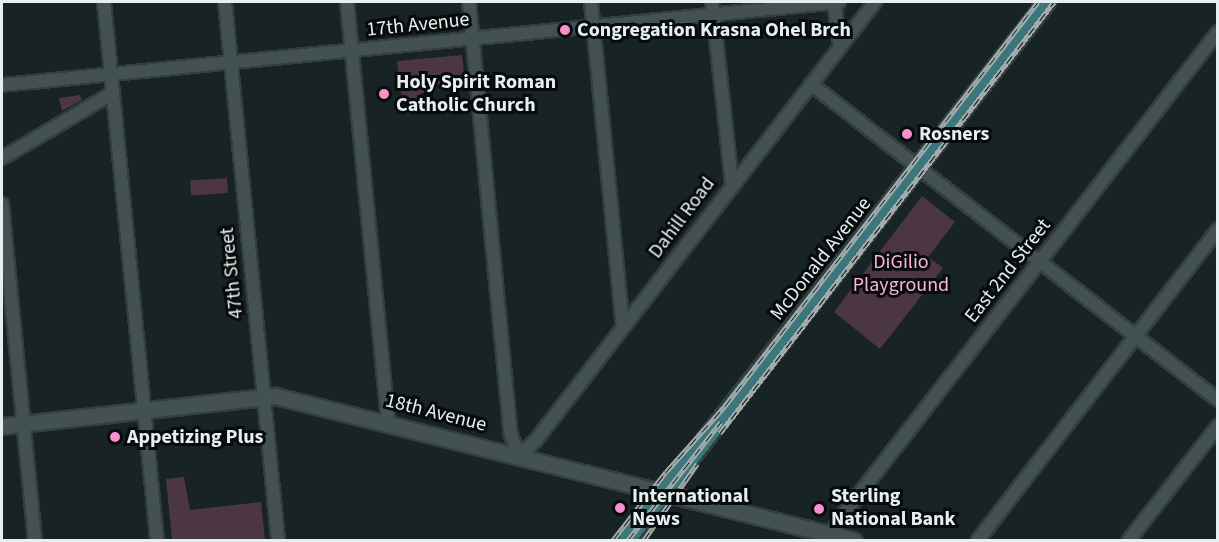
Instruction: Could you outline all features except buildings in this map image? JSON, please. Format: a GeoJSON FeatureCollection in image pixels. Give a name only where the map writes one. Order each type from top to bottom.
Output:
{"type":"FeatureCollection","features":[{"type":"Feature","properties":{"kind":"main road","name":"McDonald Avenue"},"geometry":{"type":"LineString","coordinates":[[627,540],[1047,2]]}},
{"type":"Feature","properties":{"kind":"street"},"geometry":{"type":"LineString","coordinates":[[104,2],[157,540]]}},
{"type":"Feature","properties":{"kind":"street","name":"47th Street"},"geometry":{"type":"LineString","coordinates":[[225,2],[264,396],[282,540]]}},
{"type":"Feature","properties":{"kind":"street"},"geometry":{"type":"LineString","coordinates":[[347,2],[387,423]]}},
{"type":"Feature","properties":{"kind":"street"},"geometry":{"type":"LineString","coordinates":[[469,2],[511,435],[519,456]]}},
{"type":"Feature","properties":{"kind":"street"},"geometry":{"type":"LineString","coordinates":[[591,2],[623,327]]}},
{"type":"Feature","properties":{"kind":"street"},"geometry":{"type":"LineString","coordinates":[[712,2],[732,184]]}},
{"type":"Feature","properties":{"kind":"street"},"geometry":{"type":"LineString","coordinates":[[834,2],[840,46]]}},
{"type":"Feature","properties":{"kind":"street","name":"17th Avenue"},"geometry":{"type":"LineString","coordinates":[[2,85],[839,2]]}},
{"type":"Feature","properties":{"kind":"street","name":"Dahill Road"},"geometry":{"type":"LineString","coordinates":[[519,456],[536,440],[875,2]]}},
{"type":"Feature","properties":{"kind":"street","name":"East 2nd Street"},"geometry":{"type":"LineString","coordinates":[[829,538],[839,520],[1218,32]]}},
{"type":"Feature","properties":{"kind":"street"},"geometry":{"type":"LineString","coordinates":[[811,84],[1218,400]]}},
{"type":"Feature","properties":{"kind":"street"},"geometry":{"type":"LineString","coordinates":[[2,158],[113,93]]}},
{"type":"Feature","properties":{"kind":"street"},"geometry":{"type":"LineString","coordinates":[[2,204],[34,540]]}},
{"type":"Feature","properties":{"kind":"street"},"geometry":{"type":"LineString","coordinates":[[978,540],[1218,229]]}},
{"type":"Feature","properties":{"kind":"street","name":"18th Avenue"},"geometry":{"type":"LineString","coordinates":[[2,426],[264,396],[283,397],[664,493],[829,538],[853,540]]}},
{"type":"Feature","properties":{"kind":"street"},"geometry":{"type":"LineString","coordinates":[[1129,540],[1218,426]]}},
{"type":"Feature","properties":{"kind":"green space"},"geometry":{"type":"Polygon","coordinates":[[[462,55],[465,83],[432,86],[432,92],[420,93],[422,113],[407,114],[406,103],[402,103],[397,61],[462,55]]]}},
{"type":"Feature","properties":{"kind":"green space"},"geometry":{"type":"Polygon","coordinates":[[[80,95],[82,100],[62,111],[59,98],[80,95]]]}},
{"type":"Feature","properties":{"kind":"green space"},"geometry":{"type":"Polygon","coordinates":[[[227,178],[228,193],[191,196],[190,181],[227,178]]]}},
{"type":"Feature","properties":{"kind":"green space","name":"DiGilio Playground"},"geometry":{"type":"Polygon","coordinates":[[[922,196],[955,222],[928,257],[943,268],[880,349],[834,312],[922,196]]]}},
{"type":"Feature","properties":{"kind":"green space"},"geometry":{"type":"Polygon","coordinates":[[[184,477],[190,510],[261,502],[265,540],[172,540],[166,479],[184,477]]]}},
{"type":"Feature","properties":{"kind":"railway"},"geometry":{"type":"LineString","coordinates":[[613,540],[666,472],[725,406],[1038,2]]}},
{"type":"Feature","properties":{"kind":"railway"},"geometry":{"type":"LineString","coordinates":[[720,433],[1054,2]]}},
{"type":"Feature","properties":{"kind":"railway"},"geometry":{"type":"LineString","coordinates":[[628,540],[721,422]]}},
{"type":"Feature","properties":{"kind":"railway"},"geometry":{"type":"LineString","coordinates":[[644,540],[697,464]]}},
{"type":"Feature","properties":{"kind":"place","name":"Congregation Krasna Ohel Brch"},"geometry":{"type":"Point","coordinates":[565,30]}},
{"type":"Feature","properties":{"kind":"place","name":"Holy Spirit Roman Catholic Church"},"geometry":{"type":"Point","coordinates":[384,94]}},
{"type":"Feature","properties":{"kind":"place","name":"Rosners"},"geometry":{"type":"Point","coordinates":[907,134]}},
{"type":"Feature","properties":{"kind":"place","name":"Appetizing Plus"},"geometry":{"type":"Point","coordinates":[115,437]}},
{"type":"Feature","properties":{"kind":"place","name":"International News"},"geometry":{"type":"Point","coordinates":[620,508]}},
{"type":"Feature","properties":{"kind":"place","name":"Sterling National Bank"},"geometry":{"type":"Point","coordinates":[819,509]}}]}
